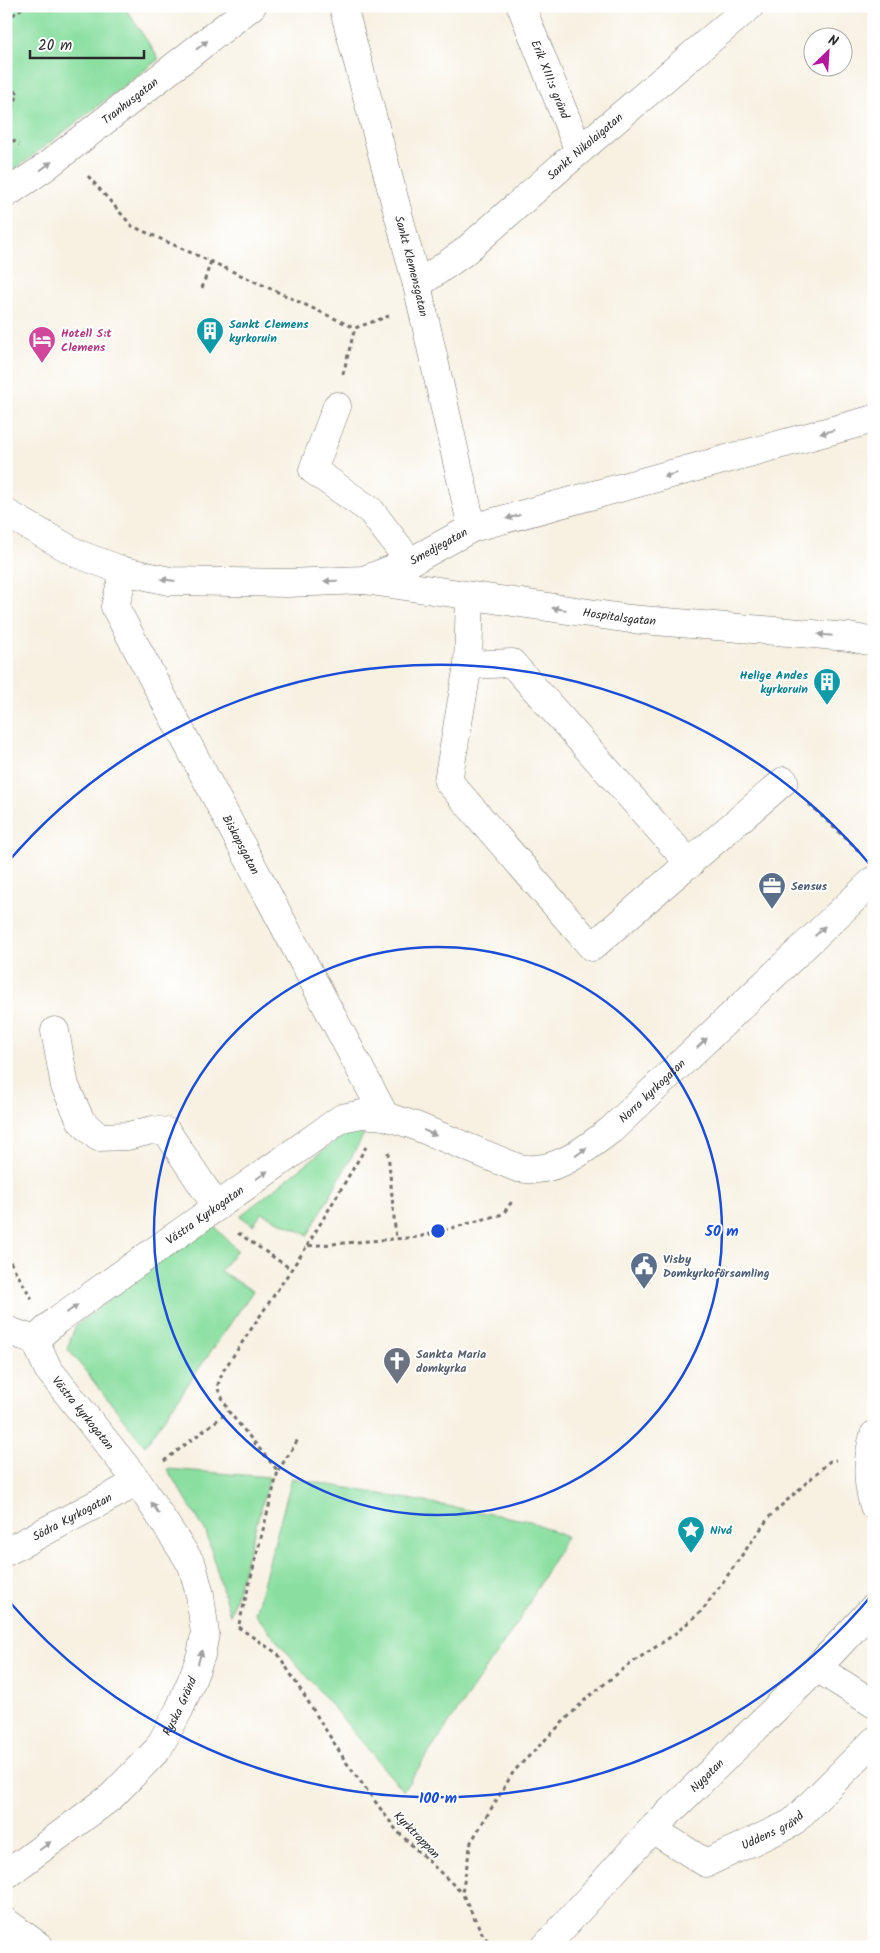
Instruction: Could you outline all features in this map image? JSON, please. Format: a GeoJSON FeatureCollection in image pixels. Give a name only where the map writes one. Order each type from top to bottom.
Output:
{"type":"FeatureCollection","features":[{"type":"Feature","properties":{"kind":"street","name":"Tranhusgatan"},"geometry":{"type":"LineString","coordinates":[[6,194],[252,6]]}},
{"type":"Feature","properties":{"kind":"street","name":"Sankt Klemensgatan"},"geometry":{"type":"LineString","coordinates":[[342,6],[419,295],[472,528]]}},
{"type":"Feature","properties":{"kind":"street","name":"Erik XIII:s gränd"},"geometry":{"type":"LineString","coordinates":[[521,6],[579,151]]}},
{"type":"Feature","properties":{"kind":"street","name":"Sankt Nikolaigatan"},"geometry":{"type":"LineString","coordinates":[[419,295],[463,253],[579,151],[750,6]]}},
{"type":"Feature","properties":{"kind":"street"},"geometry":{"type":"LineString","coordinates":[[337,406],[313,470],[371,511],[410,562]]}},
{"type":"Feature","properties":{"kind":"street","name":"Smedjegatan"},"geometry":{"type":"LineString","coordinates":[[6,513],[78,554],[124,571],[170,581],[287,583],[364,580],[410,562],[472,528],[874,419]]}},
{"type":"Feature","properties":{"kind":"street","name":"Biskopsgatan"},"geometry":{"type":"LineString","coordinates":[[124,571],[115,607],[384,1116]]}},
{"type":"Feature","properties":{"kind":"street","name":"Hospitalsgatan"},"geometry":{"type":"LineString","coordinates":[[364,580],[630,619],[849,637],[874,642]]}},
{"type":"Feature","properties":{"kind":"street"},"geometry":{"type":"LineString","coordinates":[[470,596],[468,665],[448,781],[592,947],[784,781]]}},
{"type":"Feature","properties":{"kind":"street"},"geometry":{"type":"LineString","coordinates":[[468,665],[512,663],[690,864]]}},
{"type":"Feature","properties":{"kind":"street","name":"Norra kyrkogatan"},"geometry":{"type":"LineString","coordinates":[[533,1171],[567,1162],[611,1130],[869,868]]}},
{"type":"Feature","properties":{"kind":"street"},"geometry":{"type":"LineString","coordinates":[[55,1031],[65,1086],[81,1120],[98,1137],[128,1136],[152,1130],[166,1132],[217,1207]]}},
{"type":"Feature","properties":{"kind":"street","name":"Västra Kyrkogatan"},"geometry":{"type":"LineString","coordinates":[[35,1340],[57,1320],[342,1118],[362,1114],[384,1116]]}},
{"type":"Feature","properties":{"kind":"street"},"geometry":{"type":"LineString","coordinates":[[384,1116],[413,1125],[518,1168],[533,1171]]}},
{"type":"Feature","properties":{"kind":"street"},"geometry":{"type":"LineString","coordinates":[[6,1330],[35,1340]]}},
{"type":"Feature","properties":{"kind":"street","name":"Västra kyrkogatan"},"geometry":{"type":"LineString","coordinates":[[35,1340],[48,1369],[138,1482]]}},
{"type":"Feature","properties":{"kind":"street"},"geometry":{"type":"LineString","coordinates":[[871,1444],[868,1487],[874,1506]]}},
{"type":"Feature","properties":{"kind":"street","name":"Södra Kyrkogatan"},"geometry":{"type":"LineString","coordinates":[[6,1552],[138,1482]]}},
{"type":"Feature","properties":{"kind":"street","name":"Ryska Gränd"},"geometry":{"type":"LineString","coordinates":[[6,1875],[111,1797],[158,1750],[178,1710],[201,1656],[205,1634],[200,1595],[192,1564],[138,1482]]}},
{"type":"Feature","properties":{"kind":"street","name":"Nygatan"},"geometry":{"type":"LineString","coordinates":[[545,1947],[652,1829],[818,1668],[874,1607]]}},
{"type":"Feature","properties":{"kind":"street"},"geometry":{"type":"LineString","coordinates":[[818,1668],[874,1704]]}},
{"type":"Feature","properties":{"kind":"street","name":"Uddens gränd"},"geometry":{"type":"LineString","coordinates":[[652,1829],[706,1863],[792,1823],[874,1740]]}},
{"type":"Feature","properties":{"kind":"street"},"geometry":{"type":"LineString","coordinates":[[6,1922],[40,1947]]}},
{"type":"Feature","properties":{"kind":"path"},"geometry":{"type":"LineString","coordinates":[[6,20],[26,6]]}},
{"type":"Feature","properties":{"kind":"path"},"geometry":{"type":"LineString","coordinates":[[6,77],[18,94],[10,115],[6,117]]}},
{"type":"Feature","properties":{"kind":"path"},"geometry":{"type":"LineString","coordinates":[[66,150],[132,226],[355,328]]}},
{"type":"Feature","properties":{"kind":"path"},"geometry":{"type":"LineString","coordinates":[[202,288],[211,261]]}},
{"type":"Feature","properties":{"kind":"path"},"geometry":{"type":"LineString","coordinates":[[337,406],[344,364],[355,328],[419,295]]}},
{"type":"Feature","properties":{"kind":"path"},"geometry":{"type":"LineString","coordinates":[[784,781],[869,868]]}},
{"type":"Feature","properties":{"kind":"path"},"geometry":{"type":"LineString","coordinates":[[384,1116],[396,1239]]}},
{"type":"Feature","properties":{"kind":"path"},"geometry":{"type":"LineString","coordinates":[[278,1471],[228,1412],[217,1387],[223,1371],[307,1246],[384,1116]]}},
{"type":"Feature","properties":{"kind":"path"},"geometry":{"type":"LineString","coordinates":[[307,1246],[419,1237],[503,1214],[533,1171]]}},
{"type":"Feature","properties":{"kind":"path"},"geometry":{"type":"LineString","coordinates":[[235,1232],[291,1269]]}},
{"type":"Feature","properties":{"kind":"path"},"geometry":{"type":"LineString","coordinates":[[6,1255],[17,1273]]}},
{"type":"Feature","properties":{"kind":"path"},"geometry":{"type":"LineString","coordinates":[[138,1482],[228,1412]]}},
{"type":"Feature","properties":{"kind":"path"},"geometry":{"type":"LineString","coordinates":[[205,1634],[239,1626],[278,1471],[299,1438]]}},
{"type":"Feature","properties":{"kind":"path"},"geometry":{"type":"LineString","coordinates":[[462,1893],[471,1842],[514,1771],[587,1698],[627,1666],[672,1636],[702,1611],[770,1516],[823,1467],[830,1461],[871,1444]]}},
{"type":"Feature","properties":{"kind":"path","name":"Kyrktrappan"},"geometry":{"type":"LineString","coordinates":[[239,1626],[278,1654],[346,1762],[397,1831],[462,1893],[483,1935],[493,1947]]}},
{"type":"Feature","properties":{"kind":"green space"},"geometry":{"type":"Polygon","coordinates":[[[6,6],[124,6],[159,59],[6,176],[6,6]]]}},
{"type":"Feature","properties":{"kind":"green space"},"geometry":{"type":"Polygon","coordinates":[[[353,1127],[368,1127],[308,1235],[262,1213],[253,1225],[240,1216],[353,1127]]]}},
{"type":"Feature","properties":{"kind":"green space"},"geometry":{"type":"Polygon","coordinates":[[[211,1223],[237,1250],[220,1271],[253,1291],[145,1446],[67,1348],[76,1325],[211,1223]]]}},
{"type":"Feature","properties":{"kind":"green space"},"geometry":{"type":"Polygon","coordinates":[[[167,1469],[270,1477],[230,1616],[206,1532],[167,1469]]]}},
{"type":"Feature","properties":{"kind":"green space"},"geometry":{"type":"Polygon","coordinates":[[[292,1478],[530,1521],[566,1537],[520,1619],[403,1791],[255,1614],[292,1478]]]}},
{"type":"Feature","properties":{"kind":"place","name":"Sankt Clemens kyrkoruin"},"geometry":{"type":"Point","coordinates":[210,355]}},
{"type":"Feature","properties":{"kind":"place","name":"Hotell S:t Clemens"},"geometry":{"type":"Point","coordinates":[42,364]}},
{"type":"Feature","properties":{"kind":"place","name":"Helige Andes kyrkoruin"},"geometry":{"type":"Point","coordinates":[827,706]}},
{"type":"Feature","properties":{"kind":"place","name":"Sensus"},"geometry":{"type":"Point","coordinates":[772,910]}},
{"type":"Feature","properties":{"kind":"place","name":"Visby Domkyrkoförsamling"},"geometry":{"type":"Point","coordinates":[644,1290]}},
{"type":"Feature","properties":{"kind":"place","name":"Sankta Maria domkyrka"},"geometry":{"type":"Point","coordinates":[397,1385]}},
{"type":"Feature","properties":{"kind":"place","name":"Nivå"},"geometry":{"type":"Point","coordinates":[691,1554]}}]}
